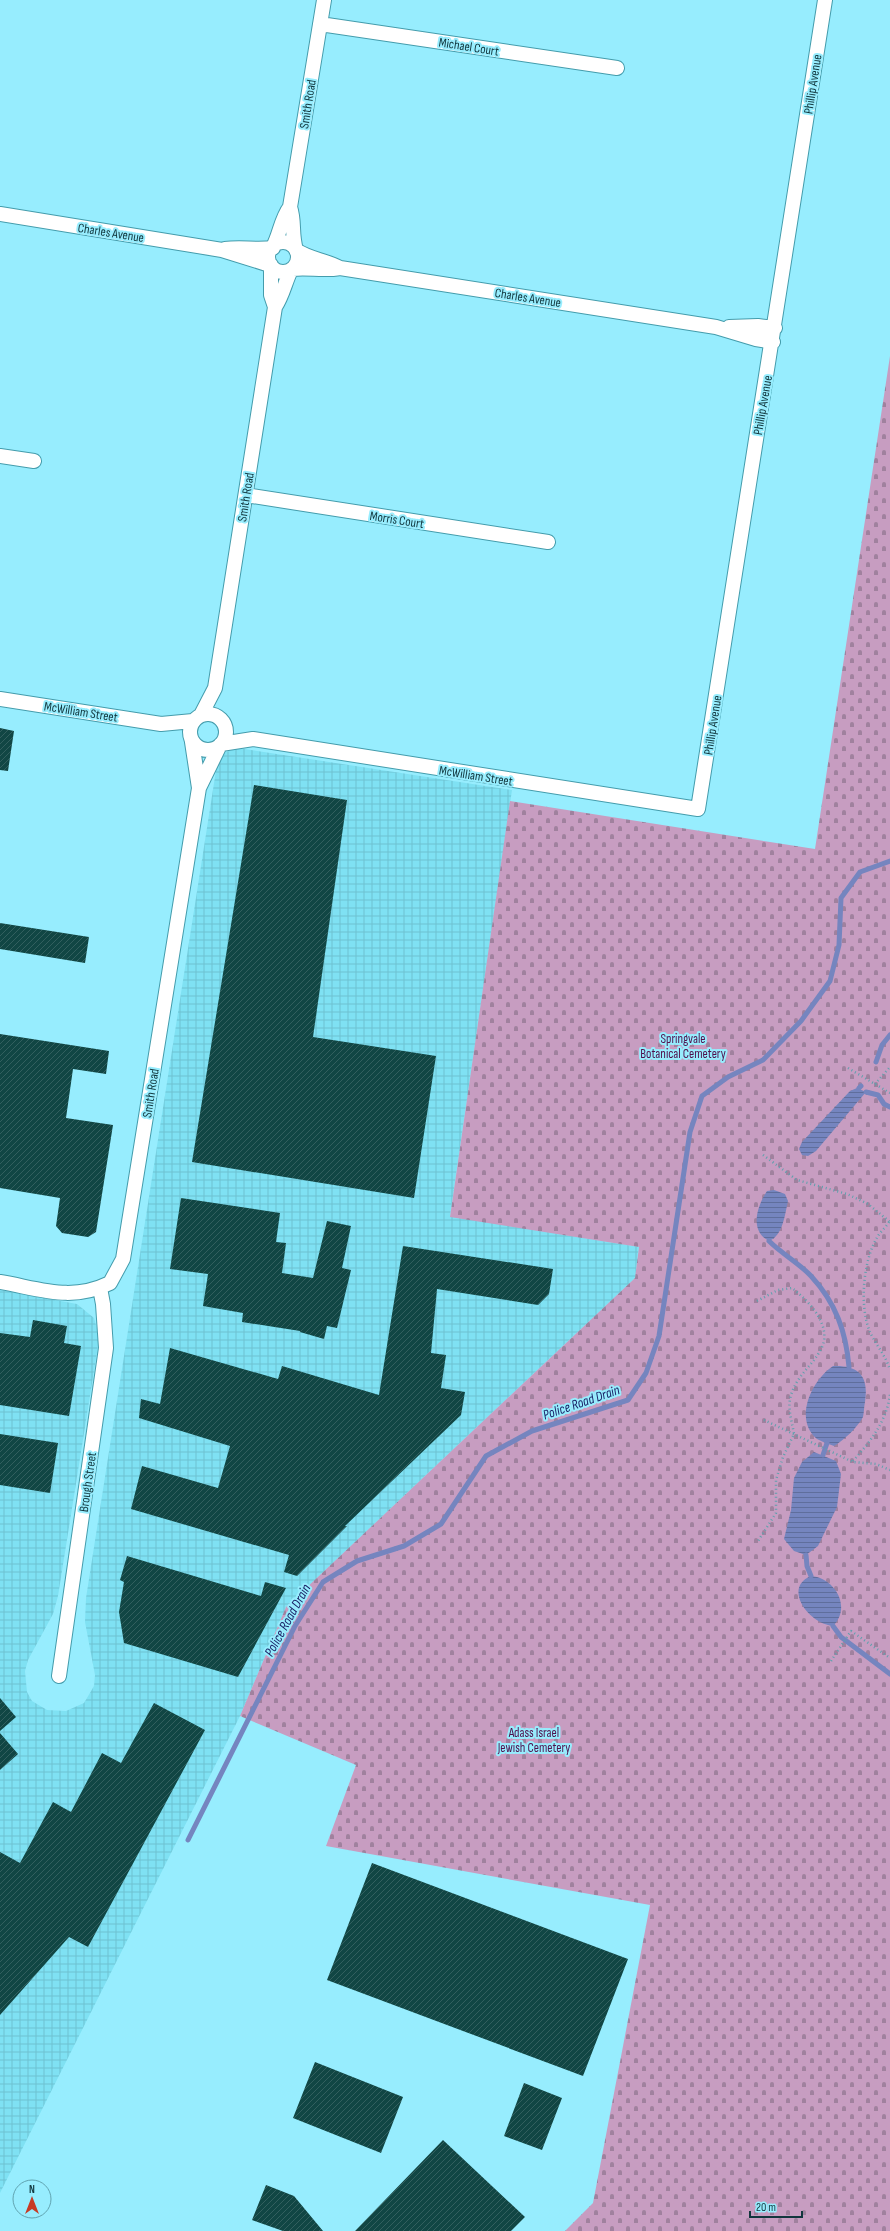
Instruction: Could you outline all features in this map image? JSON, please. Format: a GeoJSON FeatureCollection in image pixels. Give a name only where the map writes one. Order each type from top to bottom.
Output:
{"type":"FeatureCollection","features":[{"type":"Feature","properties":{"kind":"street","name":"Smith Road"},"geometry":{"type":"LineString","coordinates":[[273,248],[280,233],[284,216],[290,207],[324,0]]}},
{"type":"Feature","properties":{"kind":"street","name":"Phillip Avenue"},"geometry":{"type":"LineString","coordinates":[[698,809],[774,335],[825,0]]}},
{"type":"Feature","properties":{"kind":"street","name":"Michael Court"},"geometry":{"type":"LineString","coordinates":[[320,24],[617,68]]}},
{"type":"Feature","properties":{"kind":"street","name":"Smith Road"},"geometry":{"type":"LineString","coordinates":[[290,207],[293,217],[292,234],[296,250]]}},
{"type":"Feature","properties":{"kind":"street","name":"Charles Avenue"},"geometry":{"type":"LineString","coordinates":[[0,214],[222,250],[271,265]]}},
{"type":"Feature","properties":{"kind":"street"},"geometry":{"type":"LineString","coordinates":[[285,243],[296,250],[297,263],[291,270],[282,272],[271,265],[269,256],[273,248],[285,243]]}},
{"type":"Feature","properties":{"kind":"street","name":"Charles Avenue"},"geometry":{"type":"LineString","coordinates":[[222,250],[241,247],[261,249],[273,248]]}},
{"type":"Feature","properties":{"kind":"street","name":"Charles Avenue"},"geometry":{"type":"LineString","coordinates":[[296,250],[305,256],[326,260],[340,268]]}},
{"type":"Feature","properties":{"kind":"street","name":"Smith Road"},"geometry":{"type":"LineString","coordinates":[[271,265],[271,295],[275,307]]}},
{"type":"Feature","properties":{"kind":"street","name":"Charles Avenue"},"geometry":{"type":"LineString","coordinates":[[291,270],[303,268],[325,270],[340,268],[716,327],[756,339],[774,335]]}},
{"type":"Feature","properties":{"kind":"street","name":"Smith Road"},"geometry":{"type":"LineString","coordinates":[[222,722],[215,688],[275,307],[281,297],[284,285],[291,270]]}},
{"type":"Feature","properties":{"kind":"street"},"geometry":{"type":"LineString","coordinates":[[0,456],[34,461]]}},
{"type":"Feature","properties":{"kind":"street","name":"Morris Court"},"geometry":{"type":"LineString","coordinates":[[246,495],[548,542]]}},
{"type":"Feature","properties":{"kind":"street","name":"Smith Road"},"geometry":{"type":"LineString","coordinates":[[197,718],[215,688]]}},
{"type":"Feature","properties":{"kind":"street","name":"McWilliam Street"},"geometry":{"type":"LineString","coordinates":[[0,699],[161,724],[197,718]]}},
{"type":"Feature","properties":{"kind":"street"},"geometry":{"type":"LineString","coordinates":[[211,714],[222,722],[226,735],[221,744],[210,750],[204,750],[199,748],[192,741],[189,730],[197,718],[211,714]]}},
{"type":"Feature","properties":{"kind":"street","name":"McWilliam Street"},"geometry":{"type":"LineString","coordinates":[[222,722],[253,739]]}},
{"type":"Feature","properties":{"kind":"street","name":"McWilliam Street"},"geometry":{"type":"LineString","coordinates":[[161,724],[192,741]]}},
{"type":"Feature","properties":{"kind":"street","name":"McWilliam Street"},"geometry":{"type":"LineString","coordinates":[[221,744],[253,739],[698,809]]}},
{"type":"Feature","properties":{"kind":"street","name":"Smith Road"},"geometry":{"type":"LineString","coordinates":[[192,741],[199,788]]}},
{"type":"Feature","properties":{"kind":"street","name":"Smith Road"},"geometry":{"type":"LineString","coordinates":[[0,1282],[70,1294],[86,1293],[110,1283],[123,1259],[199,788],[221,744]]}},
{"type":"Feature","properties":{"kind":"street","name":"Brough Street"},"geometry":{"type":"LineString","coordinates":[[59,1676],[106,1348],[103,1304],[100,1288]]}},
{"type":"Feature","properties":{"kind":"path"},"geometry":{"type":"LineString","coordinates":[[875,1084],[890,1067]]}},
{"type":"Feature","properties":{"kind":"path"},"geometry":{"type":"LineString","coordinates":[[848,1068],[890,1094]]}},
{"type":"Feature","properties":{"kind":"path"},"geometry":{"type":"LineString","coordinates":[[763,1155],[797,1180],[834,1190],[868,1204],[890,1222],[878,1235],[872,1249],[866,1268],[864,1288],[865,1311],[869,1330],[888,1362],[890,1370]]}},
{"type":"Feature","properties":{"kind":"path"},"geometry":{"type":"LineString","coordinates":[[757,1301],[778,1290],[792,1288],[808,1300],[819,1317],[824,1332],[823,1345],[796,1382],[791,1397],[789,1411],[794,1434],[782,1457],[776,1480],[776,1513],[758,1541]]}},
{"type":"Feature","properties":{"kind":"path"},"geometry":{"type":"LineString","coordinates":[[852,1462],[869,1443],[882,1422],[890,1394]]}},
{"type":"Feature","properties":{"kind":"path"},"geometry":{"type":"LineString","coordinates":[[764,1420],[852,1462],[876,1464],[890,1470]]}},
{"type":"Feature","properties":{"kind":"path"},"geometry":{"type":"LineString","coordinates":[[831,1661],[851,1631],[890,1658]]}},
{"type":"Feature","properties":{"kind":"shaded area"},"geometry":{"type":"Polygon","coordinates":[[[238,748],[512,790],[450,1216],[639,1247],[635,1278],[286,1607],[240,1716],[0,2193],[0,1290],[77,1304],[94,1318],[98,1332],[98,1346],[58,1596],[53,1614],[28,1660],[25,1671],[27,1692],[32,1701],[47,1710],[66,1711],[84,1703],[94,1686],[95,1675],[85,1622],[86,1598],[217,764],[226,752],[238,748]]]}},
{"type":"Feature","properties":{"kind":"shaded area"},"geometry":{"type":"Polygon","coordinates":[[[857,1088],[866,1092],[816,1151],[808,1156],[802,1155],[799,1149],[802,1142],[850,1091],[857,1088]]]}},
{"type":"Feature","properties":{"kind":"shaded area"},"geometry":{"type":"Polygon","coordinates":[[[774,1190],[785,1194],[788,1201],[783,1224],[774,1238],[769,1241],[763,1237],[759,1231],[757,1218],[763,1197],[767,1191],[774,1190]]]}},
{"type":"Feature","properties":{"kind":"shaded area"},"geometry":{"type":"Polygon","coordinates":[[[833,1366],[842,1366],[856,1370],[863,1379],[866,1393],[863,1417],[850,1433],[834,1446],[817,1439],[810,1431],[806,1421],[808,1400],[812,1390],[825,1372],[833,1366]]]}},
{"type":"Feature","properties":{"kind":"shaded area"},"geometry":{"type":"Polygon","coordinates":[[[814,1452],[836,1461],[841,1474],[837,1507],[818,1546],[806,1555],[794,1551],[784,1539],[791,1510],[794,1478],[802,1462],[814,1452]]]}},
{"type":"Feature","properties":{"kind":"shaded area"},"geometry":{"type":"Polygon","coordinates":[[[811,1576],[820,1578],[827,1582],[834,1588],[838,1595],[841,1602],[841,1610],[833,1626],[823,1623],[815,1618],[807,1612],[802,1604],[799,1596],[799,1588],[803,1581],[811,1576]]]}},
{"type":"Feature","properties":{"kind":"green space","name":"Springvale Botanical Cemetery"},"geometry":{"type":"Polygon","coordinates":[[[890,356],[890,2231],[565,2231],[593,2203],[650,1905],[326,1846],[356,1765],[240,1716],[286,1607],[635,1278],[639,1247],[450,1217],[510,801],[815,849],[890,356]]]}},
{"type":"Feature","properties":{"kind":"building"},"geometry":{"type":"Polygon","coordinates":[[[0,728],[14,731],[8,771],[0,770],[0,728]]]}},
{"type":"Feature","properties":{"kind":"building"},"geometry":{"type":"Polygon","coordinates":[[[254,785],[347,800],[313,1037],[436,1056],[414,1198],[192,1162],[254,785]]]}},
{"type":"Feature","properties":{"kind":"building"},"geometry":{"type":"Polygon","coordinates":[[[0,923],[89,937],[85,963],[0,949],[0,923]]]}},
{"type":"Feature","properties":{"kind":"building"},"geometry":{"type":"Polygon","coordinates":[[[0,1034],[109,1051],[106,1074],[73,1069],[66,1118],[113,1125],[96,1232],[88,1237],[62,1233],[56,1226],[60,1198],[0,1188],[0,1034]]]}},
{"type":"Feature","properties":{"kind":"building"},"geometry":{"type":"Polygon","coordinates":[[[181,1198],[280,1213],[276,1242],[286,1243],[282,1273],[313,1278],[327,1221],[351,1226],[342,1268],[351,1270],[337,1328],[327,1326],[324,1339],[300,1331],[242,1322],[243,1313],[203,1306],[208,1274],[170,1269],[181,1198]]]}},
{"type":"Feature","properties":{"kind":"building"},"geometry":{"type":"Polygon","coordinates":[[[403,1246],[553,1269],[549,1294],[538,1305],[437,1289],[431,1353],[446,1355],[441,1388],[465,1392],[461,1415],[345,1526],[347,1526],[297,1576],[284,1572],[289,1555],[131,1509],[142,1466],[218,1488],[230,1446],[139,1418],[141,1399],[160,1404],[170,1348],[278,1379],[282,1366],[379,1395],[403,1246]]]}},
{"type":"Feature","properties":{"kind":"building"},"geometry":{"type":"Polygon","coordinates":[[[33,1320],[67,1326],[64,1343],[81,1346],[69,1416],[0,1405],[0,1333],[30,1337],[33,1320]]]}},
{"type":"Feature","properties":{"kind":"building"},"geometry":{"type":"Polygon","coordinates":[[[0,1434],[58,1443],[50,1493],[0,1485],[0,1434]]]}},
{"type":"Feature","properties":{"kind":"building"},"geometry":{"type":"Polygon","coordinates":[[[127,1556],[261,1596],[265,1582],[286,1588],[238,1677],[124,1643],[119,1612],[124,1582],[120,1580],[127,1556]]]}},
{"type":"Feature","properties":{"kind":"building"},"geometry":{"type":"Polygon","coordinates":[[[0,1698],[16,1717],[0,1731],[0,1698]]]}},
{"type":"Feature","properties":{"kind":"building"},"geometry":{"type":"Polygon","coordinates":[[[154,1703],[205,1730],[88,1947],[69,1937],[0,2015],[0,1852],[20,1863],[53,1802],[71,1812],[102,1753],[121,1763],[154,1703]]]}},
{"type":"Feature","properties":{"kind":"building"},"geometry":{"type":"Polygon","coordinates":[[[0,1733],[18,1754],[0,1770],[0,1733]]]}},
{"type":"Feature","properties":{"kind":"building"},"geometry":{"type":"Polygon","coordinates":[[[372,1863],[628,1959],[583,2076],[327,1980],[372,1863]]]}},
{"type":"Feature","properties":{"kind":"building"},"geometry":{"type":"Polygon","coordinates":[[[315,2062],[403,2097],[381,2153],[293,2118],[315,2062]]]}},
{"type":"Feature","properties":{"kind":"building"},"geometry":{"type":"Polygon","coordinates":[[[524,2083],[562,2098],[542,2150],[504,2136],[524,2083]]]}},
{"type":"Feature","properties":{"kind":"building"},"geometry":{"type":"Polygon","coordinates":[[[443,2140],[525,2217],[511,2231],[355,2231],[443,2140]]]}},
{"type":"Feature","properties":{"kind":"building"},"geometry":{"type":"Polygon","coordinates":[[[266,2185],[294,2196],[323,2231],[283,2231],[252,2220],[266,2185]]]}},
{"type":"Feature","properties":{"kind":"waterway","name":"Police Road Drain"},"geometry":{"type":"LineString","coordinates":[[188,1840],[295,1626],[323,1582],[357,1561],[404,1546],[441,1524],[486,1456],[532,1431],[628,1400],[646,1373],[659,1336],[690,1132],[702,1096],[728,1077],[763,1060],[801,1021],[830,981],[839,945],[841,898],[860,872],[890,861]]}},
{"type":"Feature","properties":{"kind":"waterway"},"geometry":{"type":"LineString","coordinates":[[876,1062],[882,1045],[890,1035]]}},
{"type":"Feature","properties":{"kind":"waterway"},"geometry":{"type":"LineString","coordinates":[[866,1092],[878,1095],[884,1104],[890,1107]]}},
{"type":"Feature","properties":{"kind":"waterway"},"geometry":{"type":"LineString","coordinates":[[769,1241],[806,1271],[820,1286],[827,1297],[833,1307],[842,1330],[848,1354],[849,1367]]}},
{"type":"Feature","properties":{"kind":"waterway"},"geometry":{"type":"LineString","coordinates":[[823,1455],[827,1443]]}},
{"type":"Feature","properties":{"kind":"waterway"},"geometry":{"type":"LineString","coordinates":[[806,1555],[807,1566],[811,1576]]}},
{"type":"Feature","properties":{"kind":"waterway"},"geometry":{"type":"LineString","coordinates":[[833,1626],[841,1637],[890,1674]]}},
{"type":"Feature","properties":{"kind":"park label","name":"Adass Israel Jewish Cemetery"},"geometry":{"type":"Point","coordinates":[534,1740]}}]}
